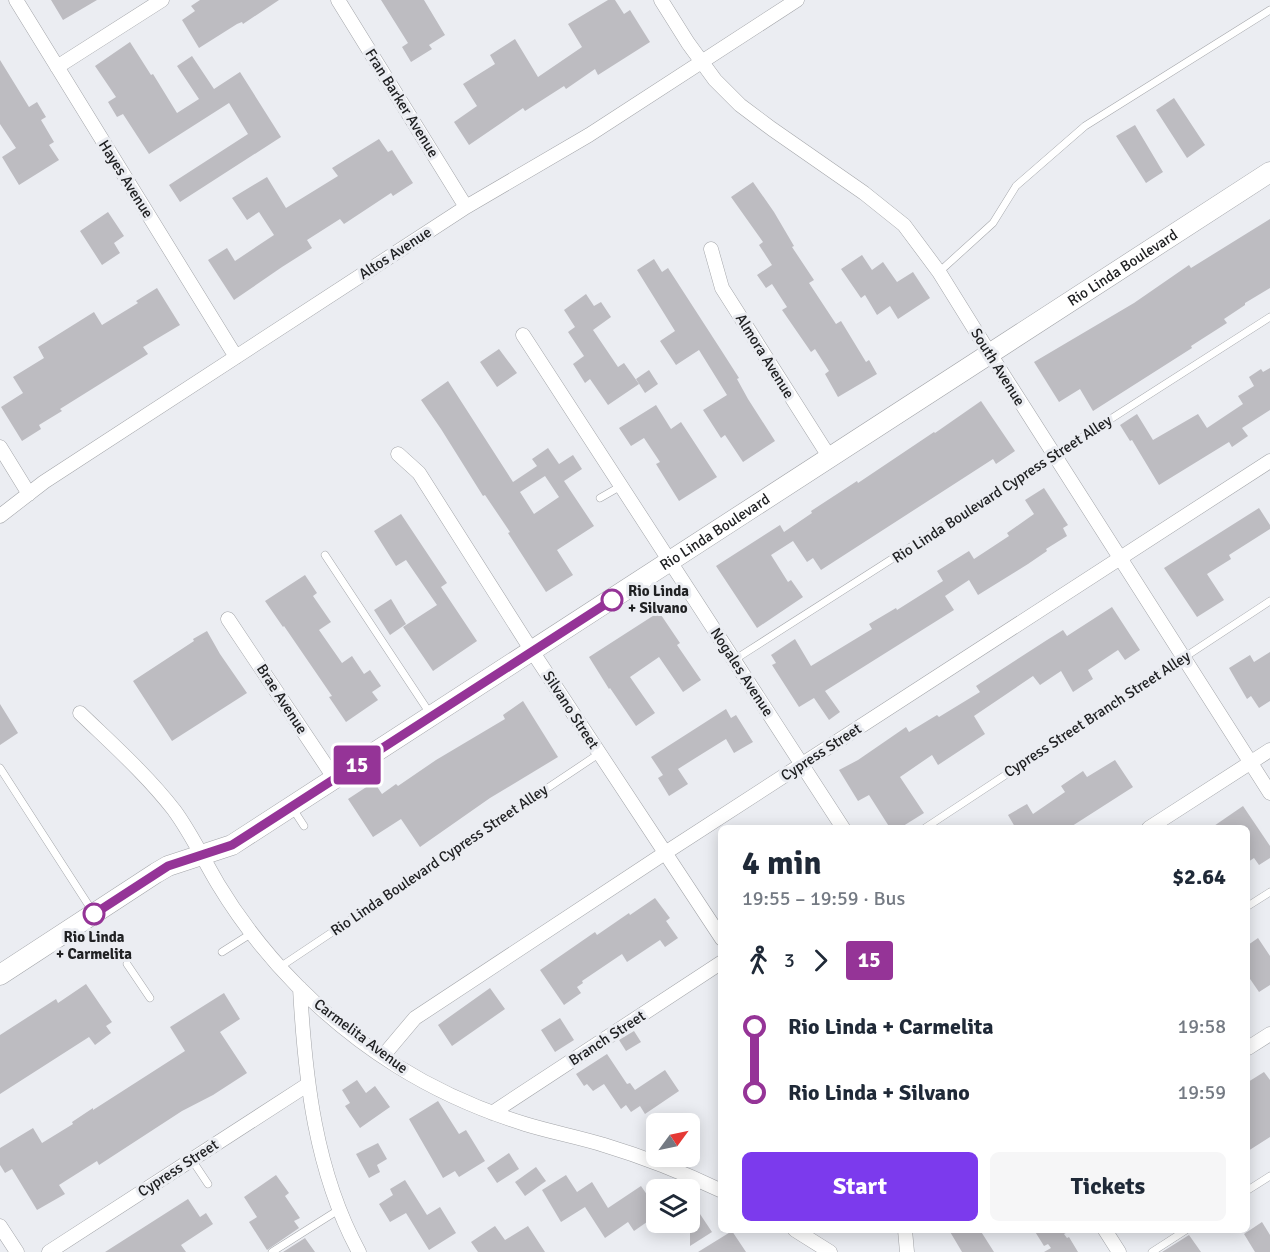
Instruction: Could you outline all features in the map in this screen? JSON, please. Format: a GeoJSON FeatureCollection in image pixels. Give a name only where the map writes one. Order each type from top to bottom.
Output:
{"type":"FeatureCollection","features":[{"type":"Feature","properties":{"kind":"main road","name":"Rio Linda Boulevard"},"geometry":{"type":"LineString","coordinates":[[0,975],[168,866],[232,845],[1270,172]]}},
{"type":"Feature","properties":{"kind":"street","name":"Hayes Avenue"},"geometry":{"type":"LineString","coordinates":[[16,0],[236,357]]}},
{"type":"Feature","properties":{"kind":"street"},"geometry":{"type":"LineString","coordinates":[[57,67],[162,0]]}},
{"type":"Feature","properties":{"kind":"street","name":"Fran Barker Avenue"},"geometry":{"type":"LineString","coordinates":[[338,0],[466,207]]}},
{"type":"Feature","properties":{"kind":"street","name":"South Avenue"},"geometry":{"type":"LineString","coordinates":[[661,0],[702,62],[740,105],[904,225],[939,272],[1270,793]]}},
{"type":"Feature","properties":{"kind":"street","name":"Altos Avenue"},"geometry":{"type":"LineString","coordinates":[[0,516],[44,482],[466,207],[589,135],[797,0]]}},
{"type":"Feature","properties":{"kind":"street","name":"Almora Avenue"},"geometry":{"type":"LineString","coordinates":[[711,249],[722,288],[830,458]]}},
{"type":"Feature","properties":{"kind":"street","name":"Nogales Avenue"},"geometry":{"type":"LineString","coordinates":[[523,336],[841,825]]}},
{"type":"Feature","properties":{"kind":"street"},"geometry":{"type":"LineString","coordinates":[[0,447],[29,494]]}},
{"type":"Feature","properties":{"kind":"street","name":"Silvano Street"},"geometry":{"type":"LineString","coordinates":[[398,454],[419,473],[532,651],[718,933]]}},
{"type":"Feature","properties":{"kind":"street","name":"Cypress Street"},"geometry":{"type":"LineString","coordinates":[[382,1056],[415,1018],[1270,461]]}},
{"type":"Feature","properties":{"kind":"street","name":"Brae Avenue"},"geometry":{"type":"LineString","coordinates":[[228,619],[335,779]]}},
{"type":"Feature","properties":{"kind":"street","name":"Carmelita Avenue"},"geometry":{"type":"LineString","coordinates":[[80,712],[158,790],[175,812],[218,884],[279,967],[328,1015],[382,1056],[430,1085],[492,1113],[526,1125],[603,1144],[642,1157],[718,1189]]}},
{"type":"Feature","properties":{"kind":"street"},"geometry":{"type":"LineString","coordinates":[[1154,825],[1270,750]]}},
{"type":"Feature","properties":{"kind":"street","name":"Branch Street"},"geometry":{"type":"LineString","coordinates":[[492,1113],[718,965]]}},
{"type":"Feature","properties":{"kind":"street"},"geometry":{"type":"LineString","coordinates":[[300,988],[303,1051],[324,1161],[339,1209],[358,1252]]}},
{"type":"Feature","properties":{"kind":"street"},"geometry":{"type":"LineString","coordinates":[[1250,1047],[1270,1034]]}},
{"type":"Feature","properties":{"kind":"street","name":"Cypress Street"},"geometry":{"type":"LineString","coordinates":[[49,1252],[308,1085]]}},
{"type":"Feature","properties":{"kind":"street"},"geometry":{"type":"LineString","coordinates":[[0,1226],[16,1252]]}},
{"type":"Feature","properties":{"kind":"street"},"geometry":{"type":"LineString","coordinates":[[800,1233],[830,1252]]}},
{"type":"Feature","properties":{"kind":"street"},"geometry":{"type":"LineString","coordinates":[[905,1233],[907,1252]]}},
{"type":"Feature","properties":{"kind":"street"},"geometry":{"type":"LineString","coordinates":[[1107,1233],[1119,1252]]}},
{"type":"Feature","properties":{"kind":"lane"},"geometry":{"type":"LineString","coordinates":[[939,272],[993,222],[1016,186],[1085,126],[1270,10]]}},
{"type":"Feature","properties":{"kind":"lane","name":"Rio Linda Boulevard Cypress Street Alley"},"geometry":{"type":"LineString","coordinates":[[734,660],[1270,317]]}},
{"type":"Feature","properties":{"kind":"lane"},"geometry":{"type":"LineString","coordinates":[[600,498],[621,486]]}},
{"type":"Feature","properties":{"kind":"lane"},"geometry":{"type":"LineString","coordinates":[[325,555],[432,716]]}},
{"type":"Feature","properties":{"kind":"lane","name":"Cypress Street Branch Street Alley"},"geometry":{"type":"LineString","coordinates":[[929,825],[1270,601]]}},
{"type":"Feature","properties":{"kind":"lane","name":"Rio Linda Boulevard Cypress Street Alley"},"geometry":{"type":"LineString","coordinates":[[279,967],[600,753]]}},
{"type":"Feature","properties":{"kind":"lane"},"geometry":{"type":"LineString","coordinates":[[0,768],[94,914]]}},
{"type":"Feature","properties":{"kind":"lane"},"geometry":{"type":"LineString","coordinates":[[291,807],[304,826]]}},
{"type":"Feature","properties":{"kind":"lane"},"geometry":{"type":"LineString","coordinates":[[1250,905],[1270,892]]}},
{"type":"Feature","properties":{"kind":"lane"},"geometry":{"type":"LineString","coordinates":[[222,952],[252,933]]}},
{"type":"Feature","properties":{"kind":"lane"},"geometry":{"type":"LineString","coordinates":[[127,964],[150,998]]}},
{"type":"Feature","properties":{"kind":"lane"},"geometry":{"type":"LineString","coordinates":[[192,1160],[208,1184]]}},
{"type":"Feature","properties":{"kind":"lane"},"geometry":{"type":"LineString","coordinates":[[1250,1189],[1270,1176]]}},
{"type":"Feature","properties":{"kind":"lane"},"geometry":{"type":"LineString","coordinates":[[272,1252],[339,1209]]}},
{"type":"Feature","properties":{"kind":"lane"},"geometry":{"type":"LineString","coordinates":[[1152,1252],[1181,1233]]}},
{"type":"Feature","properties":{"kind":"building"},"geometry":{"type":"Polygon","coordinates":[[[51,0],[97,0],[63,20],[51,0]]]}},
{"type":"Feature","properties":{"kind":"building"},"geometry":{"type":"Polygon","coordinates":[[[200,0],[279,0],[243,24],[242,22],[237,24],[199,48],[182,20],[195,11],[191,6],[200,0]]]}},
{"type":"Feature","properties":{"kind":"building"},"geometry":{"type":"Polygon","coordinates":[[[381,0],[424,0],[445,35],[429,45],[432,49],[411,62],[402,47],[408,43],[381,0]]]}},
{"type":"Feature","properties":{"kind":"building"},"geometry":{"type":"Polygon","coordinates":[[[608,0],[615,0],[624,14],[630,10],[650,42],[598,75],[595,69],[566,89],[564,86],[525,111],[523,108],[469,145],[454,122],[477,106],[463,84],[495,64],[490,55],[515,39],[538,77],[582,47],[568,24],[608,0]]]}},
{"type":"Feature","properties":{"kind":"building"},"geometry":{"type":"Polygon","coordinates":[[[130,42],[177,113],[199,99],[177,66],[192,56],[214,89],[240,72],[281,137],[180,202],[169,185],[248,134],[229,103],[149,154],[123,114],[117,117],[108,102],[116,97],[95,66],[130,42]]]}},
{"type":"Feature","properties":{"kind":"building"},"geometry":{"type":"Polygon","coordinates":[[[0,60],[29,107],[37,102],[46,117],[41,120],[54,142],[49,145],[59,160],[19,185],[2,157],[16,148],[0,124],[0,60]]]}},
{"type":"Feature","properties":{"kind":"building"},"geometry":{"type":"Polygon","coordinates":[[[1174,98],[1205,145],[1187,158],[1156,110],[1174,98]]]}},
{"type":"Feature","properties":{"kind":"building"},"geometry":{"type":"Polygon","coordinates":[[[1135,125],[1163,172],[1146,183],[1116,136],[1135,125]]]}},
{"type":"Feature","properties":{"kind":"building"},"geometry":{"type":"Polygon","coordinates":[[[379,139],[388,152],[392,150],[413,183],[393,196],[391,193],[344,224],[340,219],[307,240],[312,248],[234,300],[208,260],[227,248],[235,261],[274,235],[259,212],[247,220],[232,198],[267,177],[286,208],[338,176],[332,168],[379,139]]]}},
{"type":"Feature","properties":{"kind":"building"},"geometry":{"type":"Polygon","coordinates":[[[753,182],[774,212],[794,246],[792,247],[814,280],[809,283],[836,324],[841,321],[866,362],[869,360],[877,374],[838,397],[825,374],[829,371],[815,349],[811,352],[782,310],[787,307],[772,284],[766,288],[757,275],[772,265],[759,245],[763,242],[731,197],[753,182]]]}},
{"type":"Feature","properties":{"kind":"building"},"geometry":{"type":"Polygon","coordinates":[[[108,212],[124,236],[114,243],[120,253],[102,265],[80,231],[108,212]]]}},
{"type":"Feature","properties":{"kind":"building"},"geometry":{"type":"Polygon","coordinates":[[[1270,219],[1270,288],[1224,319],[1227,323],[1191,346],[1192,348],[1093,411],[1080,389],[1059,402],[1034,362],[1134,303],[1189,265],[1191,268],[1270,219]]]}},
{"type":"Feature","properties":{"kind":"building"},"geometry":{"type":"Polygon","coordinates":[[[862,255],[872,270],[883,262],[897,282],[913,272],[930,298],[898,319],[890,306],[877,315],[865,295],[861,298],[841,269],[862,255]]]}},
{"type":"Feature","properties":{"kind":"building"},"geometry":{"type":"Polygon","coordinates":[[[654,259],[662,272],[668,268],[739,378],[737,379],[748,399],[775,441],[743,462],[725,435],[721,438],[703,410],[727,395],[699,350],[676,365],[660,341],[675,331],[637,270],[654,259]]]}},
{"type":"Feature","properties":{"kind":"building"},"geometry":{"type":"Polygon","coordinates":[[[157,288],[180,325],[143,347],[148,354],[60,409],[62,411],[39,425],[41,429],[22,441],[1,407],[23,393],[13,377],[44,358],[38,347],[94,312],[102,325],[138,303],[136,301],[157,288]]]}},
{"type":"Feature","properties":{"kind":"building"},"geometry":{"type":"Polygon","coordinates":[[[586,294],[594,306],[601,302],[611,317],[593,330],[618,367],[624,363],[639,384],[608,405],[590,379],[585,383],[573,364],[584,356],[568,332],[575,327],[564,310],[586,294]]]}},
{"type":"Feature","properties":{"kind":"building"},"geometry":{"type":"Polygon","coordinates":[[[499,349],[517,373],[497,387],[480,362],[499,349]]]}},
{"type":"Feature","properties":{"kind":"building"},"geometry":{"type":"Polygon","coordinates":[[[1270,368],[1270,410],[1242,428],[1248,436],[1232,447],[1229,442],[1159,485],[1132,440],[1130,441],[1120,425],[1137,414],[1153,440],[1198,414],[1207,428],[1243,404],[1238,396],[1254,386],[1249,377],[1261,369],[1263,372],[1270,368]]]}},
{"type":"Feature","properties":{"kind":"building"},"geometry":{"type":"Polygon","coordinates":[[[649,370],[658,384],[645,393],[636,379],[649,370]]]}},
{"type":"Feature","properties":{"kind":"building"},"geometry":{"type":"Polygon","coordinates":[[[448,381],[513,482],[537,466],[532,459],[548,448],[559,464],[573,455],[582,469],[564,481],[594,526],[557,550],[573,575],[546,592],[508,533],[510,532],[485,495],[483,496],[421,400],[448,381]],[[545,476],[520,492],[534,514],[559,497],[545,476]]]}},
{"type":"Feature","properties":{"kind":"building"},"geometry":{"type":"Polygon","coordinates":[[[981,401],[1015,451],[996,464],[993,459],[821,570],[813,558],[807,562],[793,541],[771,555],[788,582],[791,580],[803,597],[757,628],[716,566],[780,525],[784,532],[812,513],[811,511],[857,481],[858,483],[981,401]]]}},
{"type":"Feature","properties":{"kind":"building"},"geometry":{"type":"Polygon","coordinates":[[[656,405],[671,429],[681,422],[717,477],[679,501],[656,464],[660,462],[644,438],[631,446],[619,428],[656,405]]]}},
{"type":"Feature","properties":{"kind":"building"},"geometry":{"type":"Polygon","coordinates":[[[1044,488],[1068,525],[1063,528],[1067,536],[978,595],[969,580],[945,596],[954,610],[825,691],[840,712],[829,720],[814,698],[799,707],[772,665],[776,663],[771,655],[795,639],[811,666],[872,629],[869,624],[896,608],[897,610],[943,581],[937,571],[969,551],[974,559],[1009,536],[1007,533],[1034,514],[1025,500],[1044,488]]]}},
{"type":"Feature","properties":{"kind":"building"},"geometry":{"type":"Polygon","coordinates":[[[1259,508],[1270,525],[1270,529],[1229,555],[1231,559],[1207,574],[1224,600],[1197,617],[1164,568],[1259,508]]]}},
{"type":"Feature","properties":{"kind":"building"},"geometry":{"type":"Polygon","coordinates":[[[401,514],[447,583],[441,587],[477,641],[433,671],[403,627],[437,605],[406,560],[396,566],[374,531],[401,514]]]}},
{"type":"Feature","properties":{"kind":"building"},"geometry":{"type":"Polygon","coordinates":[[[305,575],[317,593],[313,596],[331,622],[319,630],[342,663],[352,656],[364,674],[370,670],[381,686],[372,692],[378,700],[346,722],[329,697],[332,696],[265,601],[305,575]]]}},
{"type":"Feature","properties":{"kind":"building"},"geometry":{"type":"Polygon","coordinates":[[[391,599],[406,624],[390,635],[374,610],[391,599]]]}},
{"type":"Feature","properties":{"kind":"building"},"geometry":{"type":"Polygon","coordinates":[[[1112,607],[1140,650],[1125,660],[1118,650],[1088,670],[1093,679],[1073,692],[1061,671],[1040,685],[1033,676],[974,716],[985,734],[938,765],[932,755],[900,777],[924,813],[905,825],[888,825],[869,795],[858,801],[839,770],[858,760],[906,727],[909,732],[980,692],[976,686],[1063,630],[1067,636],[1112,607]]]}},
{"type":"Feature","properties":{"kind":"building"},"geometry":{"type":"Polygon","coordinates":[[[659,612],[680,643],[677,645],[701,680],[683,692],[659,657],[630,677],[655,713],[636,726],[589,657],[659,612]]]}},
{"type":"Feature","properties":{"kind":"building"},"geometry":{"type":"Polygon","coordinates":[[[207,631],[247,693],[172,741],[133,681],[207,631]]]}},
{"type":"Feature","properties":{"kind":"building"},"geometry":{"type":"Polygon","coordinates":[[[1270,652],[1270,701],[1259,708],[1251,696],[1247,699],[1229,668],[1250,655],[1254,662],[1270,652]]]}},
{"type":"Feature","properties":{"kind":"building"},"geometry":{"type":"Polygon","coordinates":[[[523,701],[558,757],[490,798],[420,847],[401,819],[373,837],[348,799],[374,782],[382,794],[396,784],[398,786],[436,760],[505,719],[503,715],[523,701]]]}},
{"type":"Feature","properties":{"kind":"building"},"geometry":{"type":"Polygon","coordinates":[[[0,704],[18,733],[0,745],[0,704]]]}},
{"type":"Feature","properties":{"kind":"building"},"geometry":{"type":"Polygon","coordinates":[[[726,709],[731,718],[736,715],[753,742],[734,753],[726,739],[678,769],[688,784],[669,796],[658,778],[663,775],[651,757],[726,709]]]}},
{"type":"Feature","properties":{"kind":"building"},"geometry":{"type":"Polygon","coordinates":[[[1115,760],[1133,787],[1074,825],[1014,825],[1008,815],[1027,804],[1033,814],[1065,792],[1061,786],[1083,771],[1087,777],[1115,760]]]}},
{"type":"Feature","properties":{"kind":"building"},"geometry":{"type":"Polygon","coordinates":[[[1243,806],[1270,846],[1270,858],[1259,865],[1254,858],[1250,861],[1250,825],[1215,825],[1243,806]]]}},
{"type":"Feature","properties":{"kind":"building"},"geometry":{"type":"Polygon","coordinates":[[[655,898],[670,918],[666,921],[678,938],[665,947],[660,940],[627,962],[622,954],[582,981],[583,983],[577,987],[581,993],[564,1005],[540,970],[595,932],[597,935],[655,898]]]}},
{"type":"Feature","properties":{"kind":"building"},"geometry":{"type":"Polygon","coordinates":[[[1258,938],[1270,956],[1270,985],[1259,992],[1250,979],[1250,944],[1258,938]]]}},
{"type":"Feature","properties":{"kind":"building"},"geometry":{"type":"Polygon","coordinates":[[[86,984],[112,1022],[106,1026],[111,1033],[95,1045],[89,1037],[0,1094],[0,1035],[56,999],[58,1003],[86,984]]]}},
{"type":"Feature","properties":{"kind":"building"},"geometry":{"type":"Polygon","coordinates":[[[490,988],[505,1009],[452,1046],[438,1025],[490,988]]]}},
{"type":"Feature","properties":{"kind":"building"},"geometry":{"type":"Polygon","coordinates":[[[224,993],[240,1019],[220,1032],[247,1073],[213,1095],[182,1111],[99,1165],[97,1161],[59,1185],[65,1194],[37,1210],[12,1169],[5,1173],[0,1165],[0,1148],[33,1128],[42,1143],[73,1124],[72,1122],[93,1108],[93,1110],[185,1051],[170,1027],[224,993]]]}},
{"type":"Feature","properties":{"kind":"building"},"geometry":{"type":"Polygon","coordinates":[[[560,1018],[574,1040],[555,1052],[541,1030],[560,1018]]]}},
{"type":"Feature","properties":{"kind":"building"},"geometry":{"type":"Polygon","coordinates":[[[634,1031],[641,1042],[626,1051],[619,1040],[634,1031]]]}},
{"type":"Feature","properties":{"kind":"building"},"geometry":{"type":"Polygon","coordinates":[[[607,1054],[627,1084],[630,1083],[635,1090],[665,1070],[679,1091],[645,1114],[640,1106],[631,1112],[626,1105],[621,1109],[604,1084],[593,1091],[587,1084],[584,1086],[576,1074],[607,1054]]]}},
{"type":"Feature","properties":{"kind":"building"},"geometry":{"type":"Polygon","coordinates":[[[1264,1072],[1270,1080],[1270,1137],[1250,1150],[1250,1081],[1264,1072]]]}},
{"type":"Feature","properties":{"kind":"building"},"geometry":{"type":"Polygon","coordinates":[[[357,1080],[366,1093],[375,1086],[390,1107],[360,1128],[345,1106],[350,1103],[342,1090],[357,1080]]]}},
{"type":"Feature","properties":{"kind":"building"},"geometry":{"type":"Polygon","coordinates":[[[438,1101],[459,1134],[466,1130],[485,1161],[459,1177],[455,1171],[443,1178],[409,1119],[438,1101]]]}},
{"type":"Feature","properties":{"kind":"building"},"geometry":{"type":"Polygon","coordinates":[[[378,1143],[387,1159],[377,1165],[380,1172],[369,1178],[356,1154],[378,1143]]]}},
{"type":"Feature","properties":{"kind":"building"},"geometry":{"type":"Polygon","coordinates":[[[509,1153],[519,1169],[497,1183],[487,1168],[509,1153]]]}},
{"type":"Feature","properties":{"kind":"building"},"geometry":{"type":"Polygon","coordinates":[[[536,1167],[546,1181],[525,1196],[515,1182],[536,1167]]]}},
{"type":"Feature","properties":{"kind":"building"},"geometry":{"type":"Polygon","coordinates":[[[276,1175],[289,1193],[285,1196],[300,1218],[294,1221],[299,1228],[267,1250],[249,1222],[257,1217],[244,1197],[276,1175]]]}},
{"type":"Feature","properties":{"kind":"building"},"geometry":{"type":"Polygon","coordinates":[[[566,1175],[577,1192],[592,1182],[608,1208],[641,1186],[646,1193],[646,1223],[634,1231],[628,1222],[605,1238],[585,1207],[561,1222],[542,1190],[566,1175]]]}},
{"type":"Feature","properties":{"kind":"building"},"geometry":{"type":"Polygon","coordinates":[[[405,1180],[427,1215],[440,1207],[456,1233],[429,1250],[406,1213],[390,1222],[379,1204],[393,1195],[390,1189],[405,1180]]]}},
{"type":"Feature","properties":{"kind":"building"},"geometry":{"type":"Polygon","coordinates":[[[188,1199],[200,1217],[206,1213],[213,1224],[181,1245],[186,1252],[105,1252],[188,1199]]]}},
{"type":"Feature","properties":{"kind":"building"},"geometry":{"type":"Polygon","coordinates":[[[700,1214],[712,1232],[690,1246],[690,1233],[700,1233],[700,1214]]]}},
{"type":"Feature","properties":{"kind":"building"},"geometry":{"type":"Polygon","coordinates":[[[1262,1222],[1270,1235],[1270,1252],[1255,1252],[1244,1234],[1250,1233],[1250,1230],[1262,1222]]]}},
{"type":"Feature","properties":{"kind":"building"},"geometry":{"type":"Polygon","coordinates":[[[495,1226],[505,1240],[528,1226],[545,1252],[478,1252],[471,1242],[495,1226]]]}},
{"type":"Feature","properties":{"kind":"building"},"geometry":{"type":"Polygon","coordinates":[[[729,1233],[733,1233],[746,1252],[698,1252],[729,1233]]]}},
{"type":"Feature","properties":{"kind":"building"},"geometry":{"type":"Polygon","coordinates":[[[951,1233],[982,1233],[994,1252],[962,1252],[951,1233]]]}},
{"type":"Feature","properties":{"kind":"building"},"geometry":{"type":"Polygon","coordinates":[[[1036,1233],[1066,1233],[1064,1234],[1067,1238],[1069,1237],[1078,1252],[1044,1252],[1051,1248],[1048,1244],[1044,1246],[1036,1233]]]}},
{"type":"Feature","properties":{"kind":"building"},"geometry":{"type":"Polygon","coordinates":[[[1189,1235],[1201,1252],[1162,1252],[1189,1235]]]}},
{"type":"Feature","properties":{"kind":"building"},"geometry":{"type":"Polygon","coordinates":[[[305,1238],[315,1252],[283,1252],[305,1238]]]}},
{"type":"Feature","properties":{"kind":"bus line","name":"15"},"geometry":{"type":"LineString","coordinates":[[94,914],[168,866],[232,845],[612,600]]}},
{"type":"Feature","properties":{"kind":"place","name":"Rio Linda + Silvano"},"geometry":{"type":"Point","coordinates":[612,600]}},
{"type":"Feature","properties":{"kind":"place","name":"Rio Linda + Carmelita"},"geometry":{"type":"Point","coordinates":[94,914]}}]}
